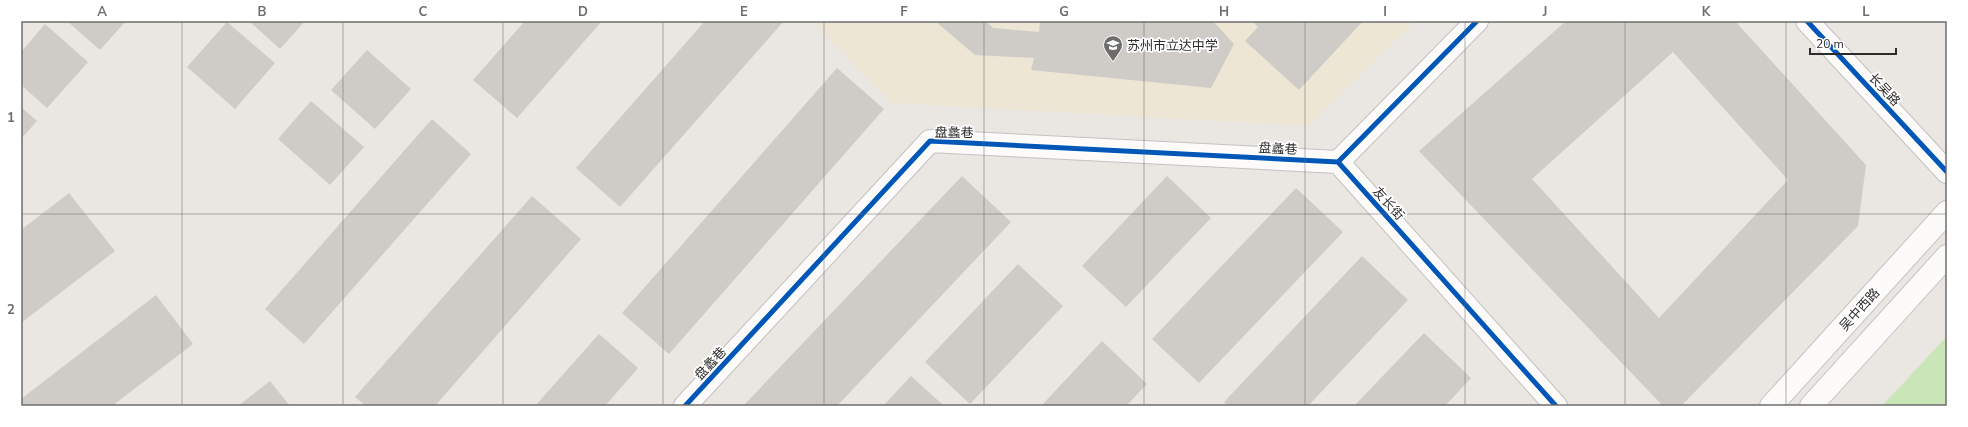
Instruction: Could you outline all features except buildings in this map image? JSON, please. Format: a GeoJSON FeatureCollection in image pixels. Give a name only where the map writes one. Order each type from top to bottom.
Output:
{"type":"FeatureCollection","features":[{"type":"Feature","properties":{"kind":"street"},"geometry":{"type":"LineString","coordinates":[[1338,162],[1477,21]]}},
{"type":"Feature","properties":{"kind":"street","name":"长吴路"},"geometry":{"type":"LineString","coordinates":[[1807,21],[1947,172]]}},
{"type":"Feature","properties":{"kind":"street","name":"盘蠡巷"},"geometry":{"type":"LineString","coordinates":[[685,406],[930,141],[1338,162]]}},
{"type":"Feature","properties":{"kind":"street","name":"友长街"},"geometry":{"type":"LineString","coordinates":[[1338,162],[1556,406]]}},
{"type":"Feature","properties":{"kind":"street","name":"吴中西路"},"geometry":{"type":"LineString","coordinates":[[1771,406],[1947,212]]}},
{"type":"Feature","properties":{"kind":"street"},"geometry":{"type":"LineString","coordinates":[[1811,406],[1947,256]]}},
{"type":"Feature","properties":{"kind":"shaded area","name":"苏州市立达中学"},"geometry":{"type":"Polygon","coordinates":[[[813,21],[1416,21],[1307,126],[892,103],[813,21]]]}},
{"type":"Feature","properties":{"kind":"green space"},"geometry":{"type":"Polygon","coordinates":[[[1947,336],[1947,406],[1882,406],[1947,336]]]}},
{"type":"Feature","properties":{"kind":"cycle path"},"geometry":{"type":"LineString","coordinates":[[1477,21],[1338,162],[1556,406]]}},
{"type":"Feature","properties":{"kind":"cycle path"},"geometry":{"type":"LineString","coordinates":[[1807,21],[1947,172]]}},
{"type":"Feature","properties":{"kind":"cycle path"},"geometry":{"type":"LineString","coordinates":[[685,406],[930,141],[1338,162]]}},
{"type":"Feature","properties":{"kind":"place","name":"苏州市立达中学"},"geometry":{"type":"Point","coordinates":[1113,62]}}]}
